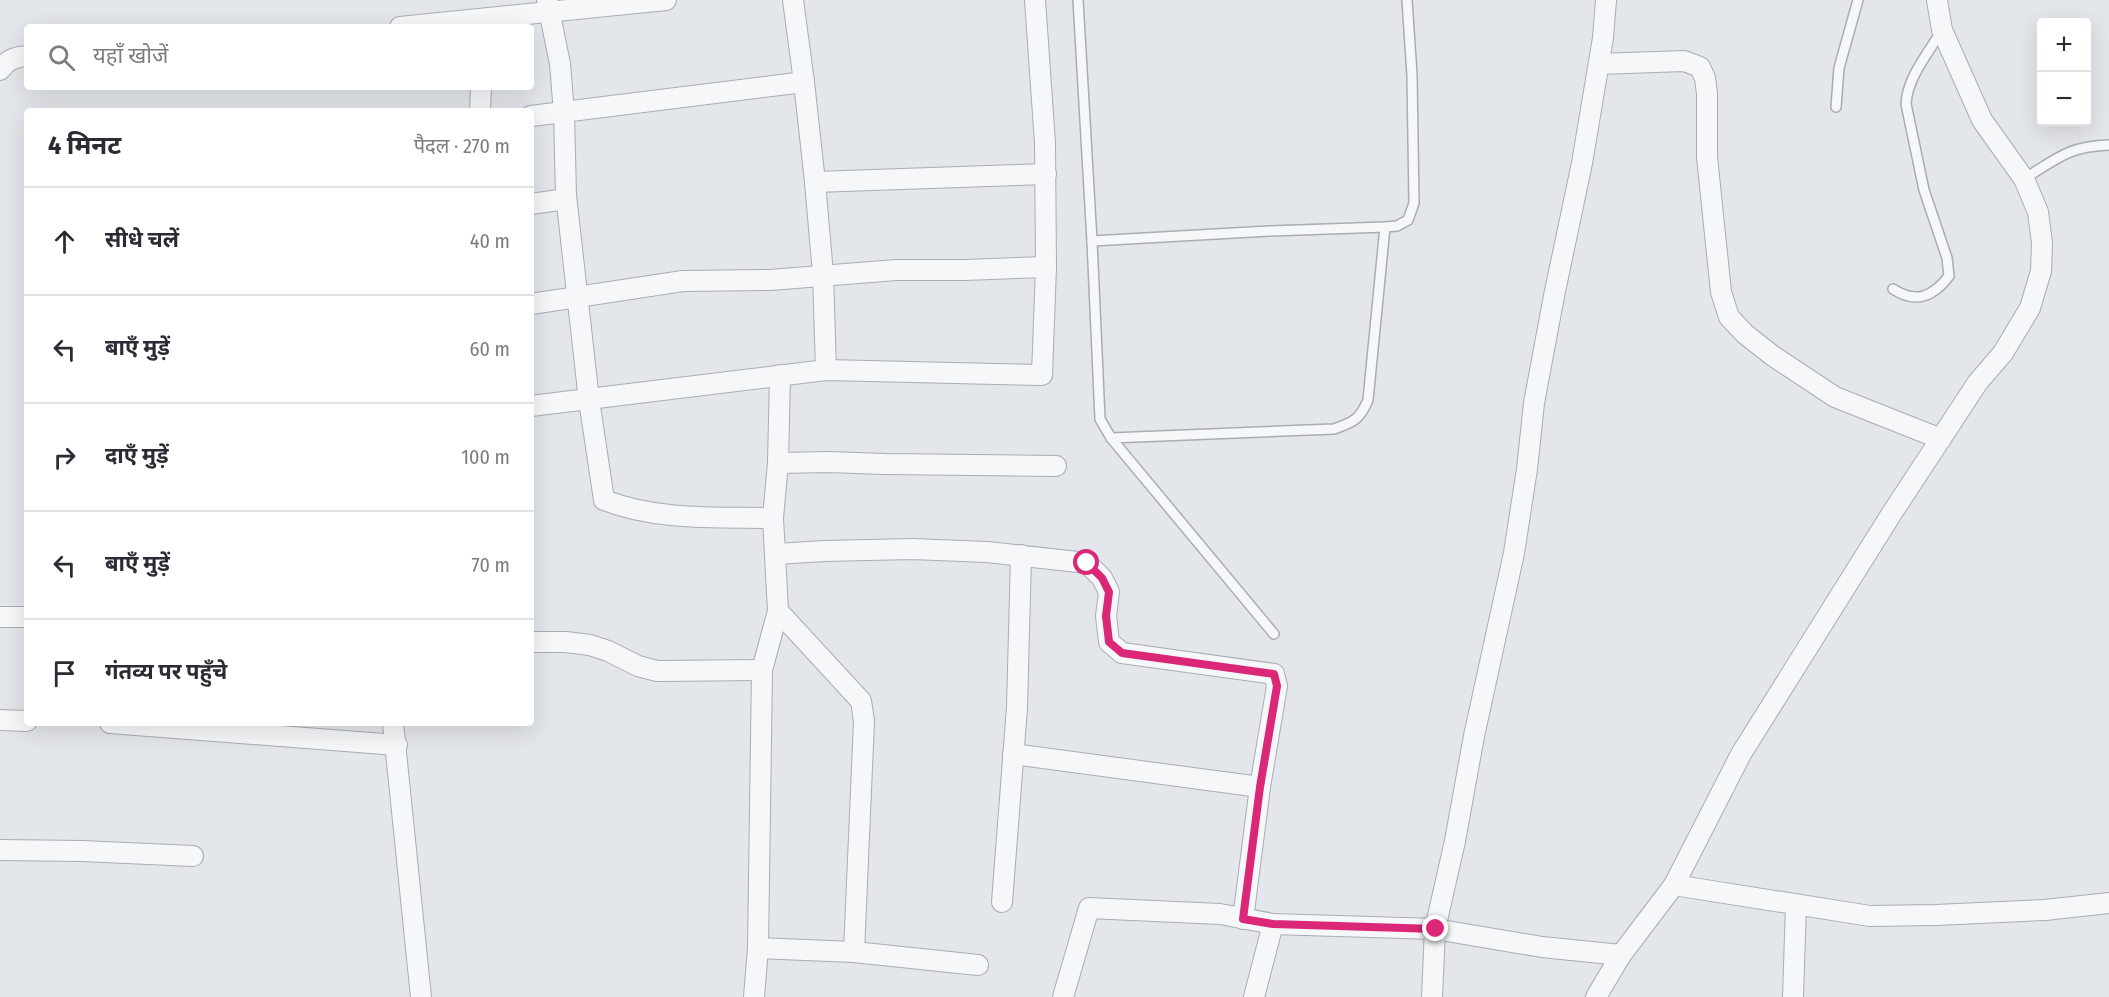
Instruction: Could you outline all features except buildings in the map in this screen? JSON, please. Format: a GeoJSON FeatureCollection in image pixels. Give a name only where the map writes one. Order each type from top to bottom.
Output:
{"type":"FeatureCollection","features":[{"type":"Feature","properties":{"kind":"street"},"geometry":{"type":"LineString","coordinates":[[450,24],[484,22],[549,6],[666,0]]}},
{"type":"Feature","properties":{"kind":"street"},"geometry":{"type":"LineString","coordinates":[[793,0],[815,182],[823,274],[826,370]]}},
{"type":"Feature","properties":{"kind":"street"},"geometry":{"type":"LineString","coordinates":[[534,406],[826,370],[1042,375],[1046,267],[1046,174],[1035,0]]}},
{"type":"Feature","properties":{"kind":"street"},"geometry":{"type":"LineString","coordinates":[[1432,997],[1436,929],[1474,736],[1514,553],[1534,403],[1580,174],[1599,64],[1606,0]]}},
{"type":"Feature","properties":{"kind":"street"},"geometry":{"type":"LineString","coordinates":[[1596,997],[1621,955],[1674,885],[1741,754],[1892,513],[1978,381],[2003,352],[2030,308],[2041,271],[2042,243],[2038,212],[2024,179],[1982,120],[1942,30],[1937,0]]}},
{"type":"Feature","properties":{"kind":"street"},"geometry":{"type":"LineString","coordinates":[[549,6],[560,64],[564,113],[566,199],[604,500],[629,509],[687,517],[773,518]]}},
{"type":"Feature","properties":{"kind":"street"},"geometry":{"type":"LineString","coordinates":[[0,70],[6,62],[15,57],[24,56]]}},
{"type":"Feature","properties":{"kind":"street"},"geometry":{"type":"LineString","coordinates":[[1599,64],[1684,61],[1700,67],[1705,78],[1707,93],[1707,157],[1721,292],[1729,317],[1745,334],[1773,356],[1835,397],[1941,439]]}},
{"type":"Feature","properties":{"kind":"street"},"geometry":{"type":"LineString","coordinates":[[534,116],[804,82]]}},
{"type":"Feature","properties":{"kind":"street"},"geometry":{"type":"LineString","coordinates":[[480,108],[481,90]]}},
{"type":"Feature","properties":{"kind":"street"},"geometry":{"type":"LineString","coordinates":[[815,182],[1046,174]]}},
{"type":"Feature","properties":{"kind":"street"},"geometry":{"type":"LineString","coordinates":[[534,204],[566,199]]}},
{"type":"Feature","properties":{"kind":"street"},"geometry":{"type":"LineString","coordinates":[[534,304],[683,281],[770,280],[896,270],[1046,267]]}},
{"type":"Feature","properties":{"kind":"street"},"geometry":{"type":"LineString","coordinates":[[754,997],[758,948],[762,670],[778,611],[773,518],[778,463],[780,375]]}},
{"type":"Feature","properties":{"kind":"street"},"geometry":{"type":"LineString","coordinates":[[778,463],[1056,466]]}},
{"type":"Feature","properties":{"kind":"street"},"geometry":{"type":"LineString","coordinates":[[776,554],[825,550],[912,549],[1021,555],[1087,563],[1102,578],[1109,592],[1106,616],[1109,642],[1122,653],[1274,674],[1277,686],[1260,787],[1243,919]]}},
{"type":"Feature","properties":{"kind":"street"},"geometry":{"type":"LineString","coordinates":[[1002,902],[1017,708],[1021,555]]}},
{"type":"Feature","properties":{"kind":"street"},"geometry":{"type":"LineString","coordinates":[[778,611],[861,700],[864,721],[854,952]]}},
{"type":"Feature","properties":{"kind":"street"},"geometry":{"type":"LineString","coordinates":[[0,616],[24,617]]}},
{"type":"Feature","properties":{"kind":"street"},"geometry":{"type":"LineString","coordinates":[[534,642],[590,645],[638,666],[657,671],[762,670]]}},
{"type":"Feature","properties":{"kind":"street"},"geometry":{"type":"LineString","coordinates":[[0,720],[24,721]]}},
{"type":"Feature","properties":{"kind":"street"},"geometry":{"type":"LineString","coordinates":[[149,726],[397,745]]}},
{"type":"Feature","properties":{"kind":"street"},"geometry":{"type":"LineString","coordinates":[[394,726],[421,997]]}},
{"type":"Feature","properties":{"kind":"street"},"geometry":{"type":"LineString","coordinates":[[1013,754],[1260,787]]}},
{"type":"Feature","properties":{"kind":"street"},"geometry":{"type":"LineString","coordinates":[[0,850],[82,850],[193,856]]}},
{"type":"Feature","properties":{"kind":"street"},"geometry":{"type":"LineString","coordinates":[[1674,885],[1870,916],[2034,910],[2109,903]]}},
{"type":"Feature","properties":{"kind":"street"},"geometry":{"type":"LineString","coordinates":[[1793,997],[1796,906]]}},
{"type":"Feature","properties":{"kind":"street"},"geometry":{"type":"LineString","coordinates":[[1063,997],[1089,908],[1220,914],[1273,924],[1436,929],[1542,947],[1621,955]]}},
{"type":"Feature","properties":{"kind":"street"},"geometry":{"type":"LineString","coordinates":[[1254,997],[1273,924]]}},
{"type":"Feature","properties":{"kind":"street"},"geometry":{"type":"LineString","coordinates":[[758,948],[854,952],[978,965]]}},
{"type":"Feature","properties":{"kind":"lane"},"geometry":{"type":"LineString","coordinates":[[1078,0],[1100,419],[1111,438],[1275,634]]}},
{"type":"Feature","properties":{"kind":"lane"},"geometry":{"type":"LineString","coordinates":[[1092,240],[1385,227],[1397,226],[1408,220],[1414,203],[1412,75],[1407,0]]}},
{"type":"Feature","properties":{"kind":"lane"},"geometry":{"type":"LineString","coordinates":[[1836,107],[1839,68],[1858,0]]}},
{"type":"Feature","properties":{"kind":"lane"},"geometry":{"type":"LineString","coordinates":[[1893,290],[1908,298],[1917,298],[1944,283],[1949,276],[1947,258],[1924,190],[1906,104],[1906,94],[1910,84],[1942,30]]}},
{"type":"Feature","properties":{"kind":"lane"},"geometry":{"type":"LineString","coordinates":[[2024,179],[2068,151],[2086,146],[2109,145]]}},
{"type":"Feature","properties":{"kind":"lane"},"geometry":{"type":"LineString","coordinates":[[1111,438],[1334,429],[1351,423],[1362,414],[1368,400],[1385,227]]}},
{"type":"Feature","properties":{"kind":"route"},"geometry":{"type":"LineString","coordinates":[[1087,563],[1102,578],[1109,592],[1106,616],[1109,642],[1122,653],[1274,674],[1277,686],[1260,787],[1243,919],[1273,924],[1436,929]]}}]}
